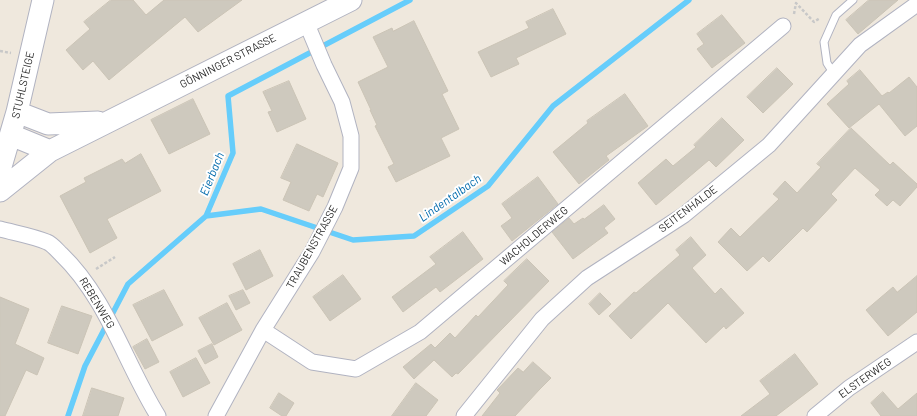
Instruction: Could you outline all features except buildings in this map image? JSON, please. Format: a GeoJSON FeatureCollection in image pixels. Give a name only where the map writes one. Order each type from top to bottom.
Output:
{"type":"FeatureCollection","features":[{"type":"Feature","properties":{"kind":"street","name":"STUHLSTEIGE"},"geometry":{"type":"LineString","coordinates":[[0,170],[17,112],[43,0]]}},
{"type":"Feature","properties":{"kind":"street","name":"GÖNNINGER STRASSE"},"geometry":{"type":"LineString","coordinates":[[0,191],[50,150],[351,0]]}},
{"type":"Feature","properties":{"kind":"street","name":"SEITENHALDE"},"geometry":{"type":"LineString","coordinates":[[464,416],[542,319],[564,298],[587,278],[684,215],[769,145],[860,45],[917,4]]}},
{"type":"Feature","properties":{"kind":"street","name":"TRAUBENSTRASSE"},"geometry":{"type":"LineString","coordinates":[[216,416],[263,330],[312,252],[335,207],[351,168],[351,136],[342,102],[324,65],[306,22]]}},
{"type":"Feature","properties":{"kind":"street","name":"WACHOLDERWEG"},"geometry":{"type":"LineString","coordinates":[[263,330],[312,362],[356,369],[420,332],[783,26]]}},
{"type":"Feature","properties":{"kind":"street"},"geometry":{"type":"LineString","coordinates":[[17,112],[48,124],[104,122]]}},
{"type":"Feature","properties":{"kind":"street"},"geometry":{"type":"LineString","coordinates":[[11,135],[50,150]]}},
{"type":"Feature","properties":{"kind":"street","name":"REBENWEG"},"geometry":{"type":"LineString","coordinates":[[0,229],[48,243],[69,262],[82,278],[104,313],[158,416]]}},
{"type":"Feature","properties":{"kind":"street","name":"ELSTERWEG"},"geometry":{"type":"LineString","coordinates":[[814,416],[848,388],[917,342]]}},
{"type":"Feature","properties":{"kind":"lane"},"geometry":{"type":"LineString","coordinates":[[834,74],[827,63],[824,42],[836,15],[853,0]]}},
{"type":"Feature","properties":{"kind":"path"},"geometry":{"type":"LineString","coordinates":[[783,26],[793,17],[796,3],[814,22],[831,11],[836,15]]}},
{"type":"Feature","properties":{"kind":"path"},"geometry":{"type":"LineString","coordinates":[[82,278],[115,257]]}},
{"type":"Feature","properties":{"kind":"waterway","name":"Eierbach"},"geometry":{"type":"LineString","coordinates":[[68,416],[85,366],[128,284],[206,216],[233,153],[228,96],[410,0]]}},
{"type":"Feature","properties":{"kind":"waterway","name":"Lindentalbach"},"geometry":{"type":"LineString","coordinates":[[206,216],[261,209],[353,240],[414,236],[488,186],[553,106],[689,0]]}}]}
